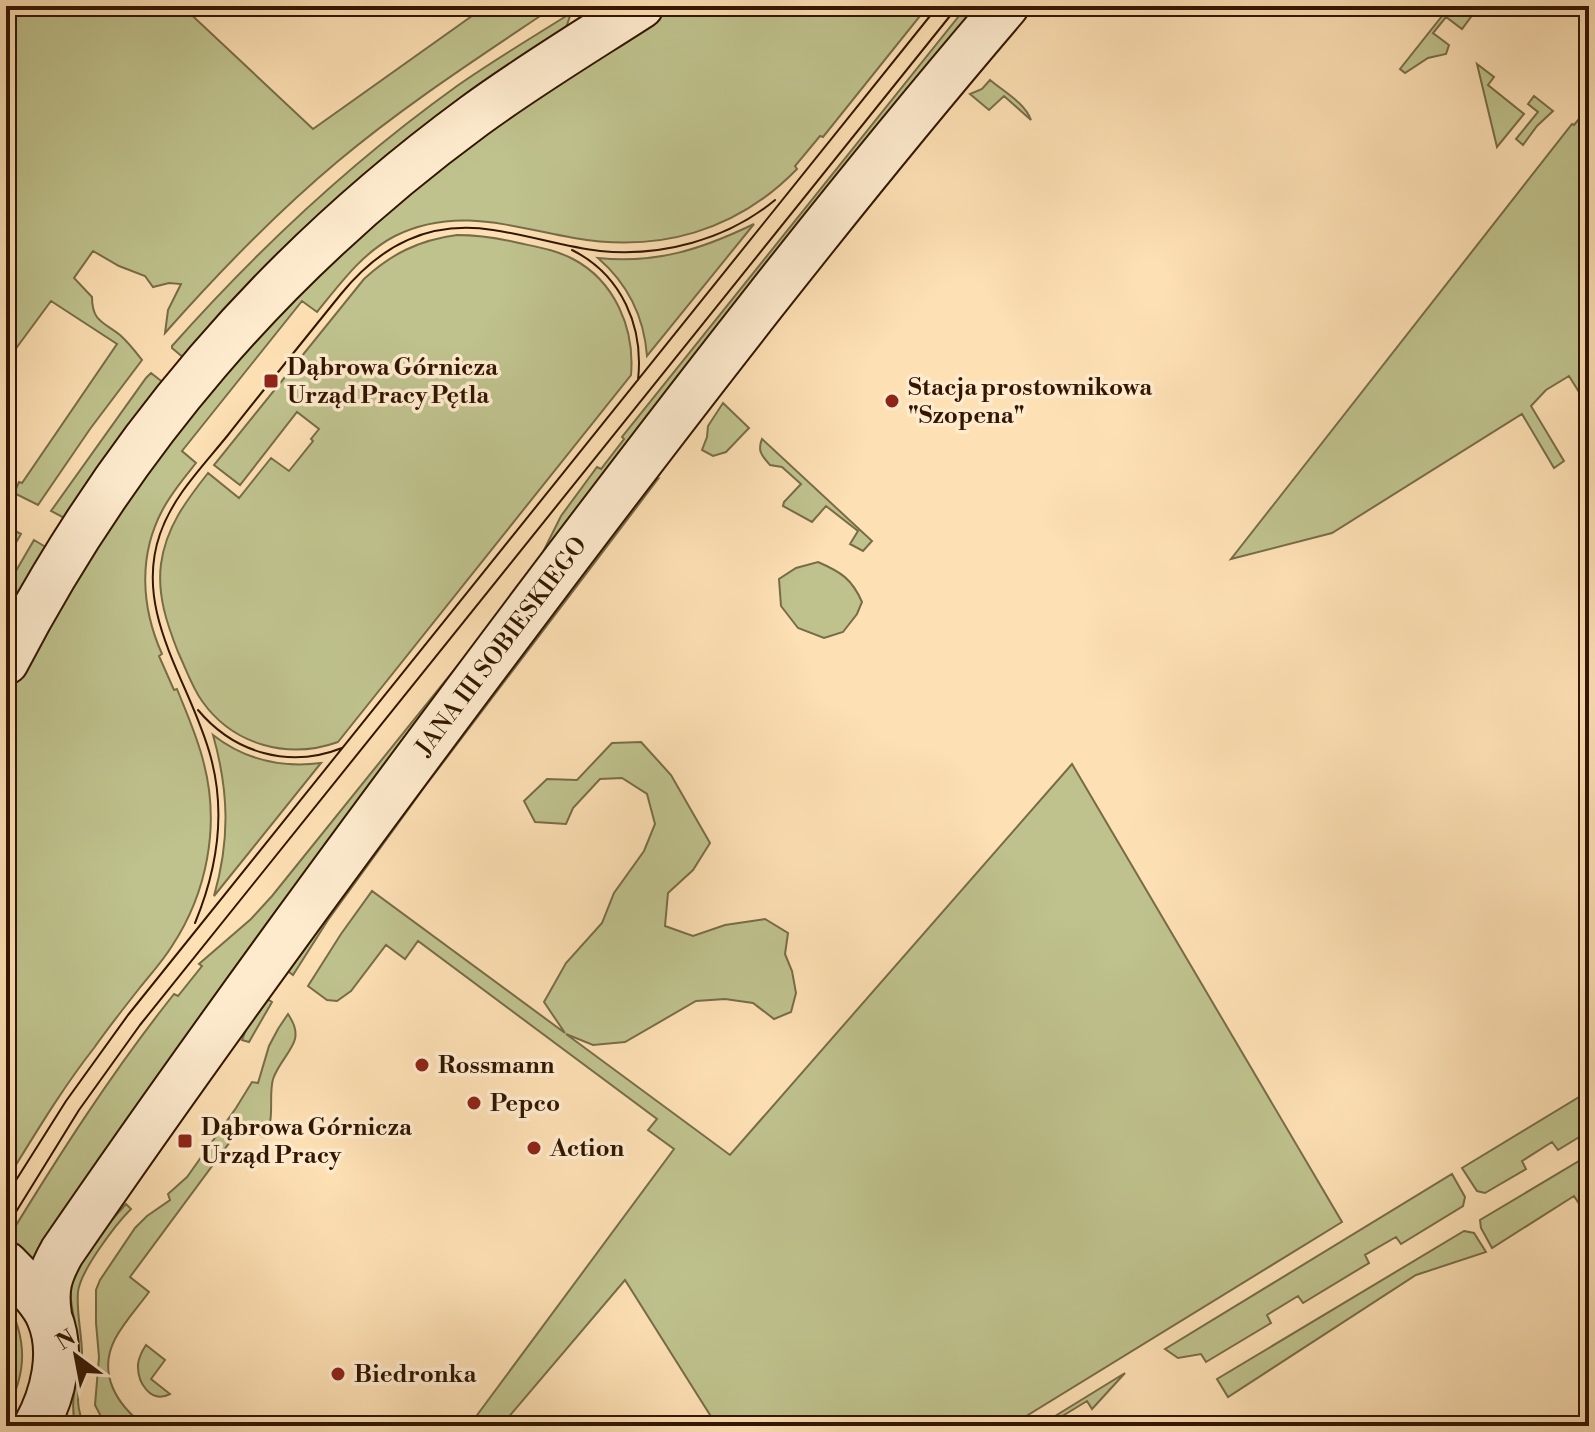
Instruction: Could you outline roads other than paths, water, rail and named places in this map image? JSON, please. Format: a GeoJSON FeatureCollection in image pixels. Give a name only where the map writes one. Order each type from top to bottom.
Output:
{"type":"FeatureCollection","features":[{"type":"Feature","properties":{"kind":"main road"},"geometry":{"type":"LineString","coordinates":[[6,662],[49,583],[120,473],[171,404],[258,304],[341,223],[417,159],[476,114],[641,6]]}},
{"type":"Feature","properties":{"kind":"main road","name":"JANA III SOBIESKIEGO"},"geometry":{"type":"LineString","coordinates":[[36,1426],[47,1403],[55,1366],[54,1333],[46,1292],[62,1252],[259,971],[417,757],[721,356],[891,143],[1006,6]]}},
{"type":"Feature","properties":{"kind":"main road"},"geometry":{"type":"LineString","coordinates":[[6,1264],[49,1315]]}},
{"type":"Feature","properties":{"kind":"tram line"},"geometry":{"type":"LineString","coordinates":[[6,1196],[66,1101],[128,1015],[938,6]]}},
{"type":"Feature","properties":{"kind":"tram line"},"geometry":{"type":"LineString","coordinates":[[6,1228],[79,1110],[140,1025],[958,6]]}},
{"type":"Feature","properties":{"kind":"tram line"},"geometry":{"type":"LineString","coordinates":[[195,923],[209,883],[217,842],[216,779],[202,730],[159,621],[153,592],[153,564],[166,520],[199,470],[356,277],[408,240],[427,233],[470,228],[600,251],[646,251],[692,243],[715,235],[736,226],[775,200]]}},
{"type":"Feature","properties":{"kind":"tram line"},"geometry":{"type":"LineString","coordinates":[[572,250],[604,273],[626,304],[637,341],[638,380]]}},
{"type":"Feature","properties":{"kind":"tram line"},"geometry":{"type":"LineString","coordinates":[[198,710],[228,737],[264,753],[302,757],[342,748]]}},
{"type":"Feature","properties":{"kind":"place","name":"Dąbrowa Górnicza Urząd Pracy Pętla"},"geometry":{"type":"Point","coordinates":[271,381]}},
{"type":"Feature","properties":{"kind":"place","name":"Stacja prostownikowa \"Szopena\""},"geometry":{"type":"Point","coordinates":[892,401]}},
{"type":"Feature","properties":{"kind":"place","name":"Rossmann"},"geometry":{"type":"Point","coordinates":[422,1065]}},
{"type":"Feature","properties":{"kind":"place","name":"Pepco"},"geometry":{"type":"Point","coordinates":[474,1103]}},
{"type":"Feature","properties":{"kind":"place","name":"Dąbrowa Górnicza Urząd Pracy"},"geometry":{"type":"Point","coordinates":[185,1141]}},
{"type":"Feature","properties":{"kind":"place","name":"Action"},"geometry":{"type":"Point","coordinates":[534,1148]}},
{"type":"Feature","properties":{"kind":"place","name":"Biedronka"},"geometry":{"type":"Point","coordinates":[338,1374]}}]}
